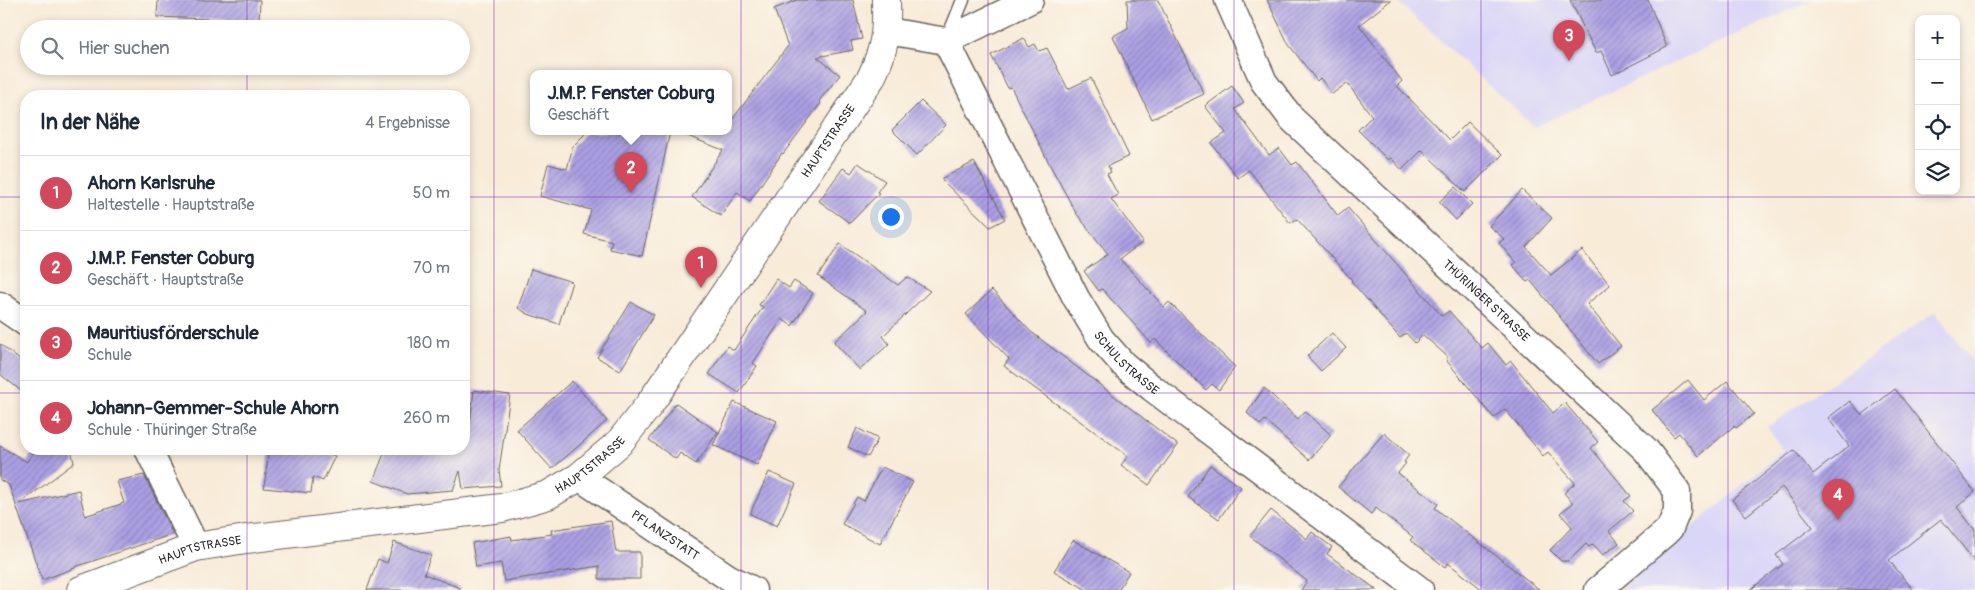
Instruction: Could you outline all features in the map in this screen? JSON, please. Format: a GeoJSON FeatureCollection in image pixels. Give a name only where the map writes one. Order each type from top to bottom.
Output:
{"type":"FeatureCollection","features":[{"type":"Feature","properties":{"kind":"street","name":"HAUPTSTRASSE"},"geometry":{"type":"LineString","coordinates":[[81,590],[196,547],[246,539],[502,508],[548,495],[580,477],[619,443],[649,405],[872,78],[882,56],[887,31],[886,0]]}},
{"type":"Feature","properties":{"kind":"street"},"geometry":{"type":"LineString","coordinates":[[887,31],[946,41],[1030,0]]}},
{"type":"Feature","properties":{"kind":"street","name":"THÜRINGER STRASSE"},"geometry":{"type":"LineString","coordinates":[[1228,0],[1264,82],[1292,119],[1646,450],[1676,491],[1677,511],[1670,528],[1598,590]]}},
{"type":"Feature","properties":{"kind":"street","name":"SCHULSTRASSE"},"geometry":{"type":"LineString","coordinates":[[946,41],[1076,298],[1101,338],[1124,365],[1420,590]]}},
{"type":"Feature","properties":{"kind":"street"},"geometry":{"type":"LineString","coordinates":[[0,305],[20,320]]}},
{"type":"Feature","properties":{"kind":"street"},"geometry":{"type":"LineString","coordinates":[[151,455],[196,547]]}},
{"type":"Feature","properties":{"kind":"street","name":"PFLANZSTATT"},"geometry":{"type":"LineString","coordinates":[[580,477],[729,578],[753,590]]}},
{"type":"Feature","properties":{"kind":"lane"},"geometry":{"type":"LineString","coordinates":[[946,41],[963,0]]}},
{"type":"Feature","properties":{"kind":"shaded area"},"geometry":{"type":"Polygon","coordinates":[[[1396,0],[1812,0],[1534,127],[1396,0]]]}},
{"type":"Feature","properties":{"kind":"shaded area"},"geometry":{"type":"Polygon","coordinates":[[[1935,312],[1975,364],[1975,590],[1619,590],[1783,450],[1767,427],[1935,312]]]}},
{"type":"Feature","properties":{"kind":"building"},"geometry":{"type":"Polygon","coordinates":[[[158,0],[260,0],[259,20],[157,17],[158,0]]]}},
{"type":"Feature","properties":{"kind":"building"},"geometry":{"type":"Polygon","coordinates":[[[797,0],[853,0],[862,39],[851,41],[853,50],[817,57],[840,75],[819,101],[821,103],[782,153],[750,201],[737,192],[721,216],[692,197],[723,150],[685,135],[732,135],[732,120],[788,46],[774,9],[797,0]]]}},
{"type":"Feature","properties":{"kind":"building"},"geometry":{"type":"Polygon","coordinates":[[[1127,0],[1158,0],[1204,94],[1152,119],[1113,36],[1128,28],[1127,0]]]}},
{"type":"Feature","properties":{"kind":"building"},"geometry":{"type":"Polygon","coordinates":[[[1267,0],[1391,0],[1359,25],[1402,81],[1397,86],[1450,140],[1468,122],[1502,155],[1465,192],[1422,150],[1402,170],[1391,158],[1388,160],[1358,130],[1372,116],[1347,83],[1332,94],[1320,78],[1317,81],[1289,45],[1267,0]]]}},
{"type":"Feature","properties":{"kind":"building"},"geometry":{"type":"Polygon","coordinates":[[[1570,0],[1648,0],[1667,47],[1612,75],[1601,51],[1596,53],[1570,0]]]}},
{"type":"Feature","properties":{"kind":"building"},"geometry":{"type":"Polygon","coordinates":[[[1024,38],[1029,47],[1035,44],[1039,51],[1047,48],[1068,89],[1091,78],[1129,156],[1108,166],[1111,172],[1107,174],[1118,195],[1111,199],[1143,242],[1120,259],[1164,307],[1169,302],[1235,367],[1219,390],[1212,384],[1206,390],[1155,339],[1151,343],[1102,289],[1099,291],[1084,271],[1108,254],[1076,213],[1011,87],[1008,88],[991,55],[1024,38]]]}},
{"type":"Feature","properties":{"kind":"building"},"geometry":{"type":"Polygon","coordinates":[[[1232,86],[1244,103],[1235,109],[1269,155],[1279,148],[1292,165],[1297,162],[1338,216],[1348,208],[1442,316],[1449,311],[1482,348],[1488,343],[1506,365],[1511,361],[1553,413],[1565,403],[1598,442],[1591,448],[1631,496],[1624,501],[1633,511],[1609,531],[1619,543],[1603,555],[1593,544],[1589,547],[1586,544],[1569,561],[1561,561],[1550,550],[1572,527],[1560,513],[1573,503],[1564,493],[1575,483],[1548,452],[1543,456],[1505,409],[1494,418],[1446,360],[1448,357],[1423,335],[1415,343],[1406,333],[1400,338],[1352,280],[1297,219],[1290,223],[1249,170],[1238,178],[1211,143],[1226,133],[1205,106],[1232,86]]]}},
{"type":"Feature","properties":{"kind":"building"},"geometry":{"type":"Polygon","coordinates":[[[921,101],[946,125],[917,155],[892,130],[921,101]]]}},
{"type":"Feature","properties":{"kind":"building"},"geometry":{"type":"Polygon","coordinates":[[[584,135],[669,135],[642,256],[610,249],[612,241],[584,234],[591,210],[540,196],[548,164],[567,169],[573,146],[584,135]]]}},
{"type":"Feature","properties":{"kind":"building"},"geometry":{"type":"Polygon","coordinates":[[[974,162],[1005,219],[990,227],[941,179],[974,162]]]}},
{"type":"Feature","properties":{"kind":"building"},"geometry":{"type":"Polygon","coordinates":[[[858,163],[885,181],[877,192],[879,193],[850,223],[819,201],[843,168],[851,173],[858,163]]]}},
{"type":"Feature","properties":{"kind":"building"},"geometry":{"type":"Polygon","coordinates":[[[1455,187],[1472,204],[1456,220],[1439,202],[1455,187]]]}},
{"type":"Feature","properties":{"kind":"building"},"geometry":{"type":"Polygon","coordinates":[[[1522,190],[1552,218],[1526,247],[1551,275],[1582,250],[1610,285],[1587,304],[1621,346],[1598,364],[1530,280],[1527,282],[1513,265],[1516,263],[1499,243],[1504,239],[1489,226],[1522,190]]]}},
{"type":"Feature","properties":{"kind":"building"},"geometry":{"type":"Polygon","coordinates":[[[840,244],[898,285],[907,277],[930,291],[883,336],[889,344],[860,370],[834,342],[867,311],[818,276],[840,244]]]}},
{"type":"Feature","properties":{"kind":"building"},"geometry":{"type":"Polygon","coordinates":[[[531,269],[572,282],[559,324],[528,314],[518,308],[531,269]]]}},
{"type":"Feature","properties":{"kind":"building"},"geometry":{"type":"Polygon","coordinates":[[[776,279],[789,288],[794,281],[813,293],[792,326],[782,319],[753,363],[757,366],[739,393],[709,374],[727,346],[734,350],[763,307],[759,305],[776,279]]]}},
{"type":"Feature","properties":{"kind":"building"},"geometry":{"type":"Polygon","coordinates":[[[992,290],[1030,331],[1178,445],[1149,485],[1121,465],[1128,456],[1004,366],[1009,359],[966,314],[992,290]]]}},
{"type":"Feature","properties":{"kind":"building"},"geometry":{"type":"Polygon","coordinates":[[[631,302],[654,315],[620,371],[597,357],[631,302]]]}},
{"type":"Feature","properties":{"kind":"building"},"geometry":{"type":"Polygon","coordinates":[[[1332,333],[1346,348],[1321,371],[1307,356],[1332,333]]]}},
{"type":"Feature","properties":{"kind":"building"},"geometry":{"type":"Polygon","coordinates":[[[0,344],[20,360],[20,390],[0,374],[0,344]]]}},
{"type":"Feature","properties":{"kind":"building"},"geometry":{"type":"Polygon","coordinates":[[[1688,380],[1704,400],[1727,381],[1754,414],[1736,428],[1734,426],[1698,456],[1679,433],[1674,437],[1652,410],[1688,380]]]}},
{"type":"Feature","properties":{"kind":"building"},"geometry":{"type":"Polygon","coordinates":[[[572,381],[607,421],[552,469],[517,430],[572,381]]]}},
{"type":"Feature","properties":{"kind":"building"},"geometry":{"type":"Polygon","coordinates":[[[1264,388],[1298,419],[1305,411],[1331,435],[1309,460],[1265,420],[1260,425],[1247,413],[1264,388]]]}},
{"type":"Feature","properties":{"kind":"building"},"geometry":{"type":"Polygon","coordinates":[[[1895,389],[1975,492],[1957,507],[1975,530],[1975,562],[1941,519],[1889,560],[1913,590],[1750,590],[1783,564],[1776,555],[1813,527],[1782,487],[1746,516],[1732,500],[1794,450],[1813,474],[1849,446],[1828,418],[1850,401],[1862,415],[1895,389]]]}},
{"type":"Feature","properties":{"kind":"building"},"geometry":{"type":"Polygon","coordinates":[[[474,390],[510,395],[499,470],[501,486],[463,489],[460,471],[453,490],[407,494],[373,481],[384,455],[470,455],[470,423],[474,390]]]}},
{"type":"Feature","properties":{"kind":"building"},"geometry":{"type":"Polygon","coordinates":[[[734,402],[777,421],[757,465],[713,445],[734,402]]]}},
{"type":"Feature","properties":{"kind":"building"},"geometry":{"type":"Polygon","coordinates":[[[676,403],[718,432],[696,464],[680,453],[676,459],[649,440],[676,403]]]}},
{"type":"Feature","properties":{"kind":"building"},"geometry":{"type":"Polygon","coordinates":[[[857,428],[878,439],[868,457],[848,447],[857,428]]]}},
{"type":"Feature","properties":{"kind":"building"},"geometry":{"type":"Polygon","coordinates":[[[1384,433],[1409,455],[1404,462],[1406,463],[1398,473],[1438,504],[1435,508],[1540,590],[1483,590],[1448,563],[1445,567],[1410,540],[1413,537],[1376,508],[1371,514],[1338,487],[1384,433]]]}},
{"type":"Feature","properties":{"kind":"building"},"geometry":{"type":"Polygon","coordinates":[[[0,446],[27,462],[31,455],[72,455],[74,463],[19,504],[79,490],[85,516],[124,503],[117,481],[144,475],[173,534],[42,580],[9,485],[0,480],[0,446]]]}},
{"type":"Feature","properties":{"kind":"building"},"geometry":{"type":"Polygon","coordinates":[[[268,455],[335,456],[323,481],[313,477],[311,493],[264,488],[268,455]]]}},
{"type":"Feature","properties":{"kind":"building"},"geometry":{"type":"Polygon","coordinates":[[[1210,465],[1241,487],[1219,519],[1188,497],[1210,465]]]}},
{"type":"Feature","properties":{"kind":"building"},"geometry":{"type":"Polygon","coordinates":[[[882,467],[913,482],[880,544],[842,524],[857,497],[864,501],[882,467]]]}},
{"type":"Feature","properties":{"kind":"building"},"geometry":{"type":"Polygon","coordinates":[[[769,472],[796,484],[777,526],[750,514],[769,472]]]}},
{"type":"Feature","properties":{"kind":"building"},"geometry":{"type":"Polygon","coordinates":[[[1271,510],[1307,539],[1312,532],[1332,547],[1327,554],[1377,590],[1301,590],[1307,581],[1250,536],[1271,510]]]}},
{"type":"Feature","properties":{"kind":"building"},"geometry":{"type":"Polygon","coordinates":[[[611,521],[616,552],[640,552],[640,579],[599,579],[599,566],[504,581],[501,563],[476,567],[472,543],[511,536],[512,540],[552,534],[551,530],[611,521]]]}},
{"type":"Feature","properties":{"kind":"building"},"geometry":{"type":"Polygon","coordinates":[[[1073,540],[1129,572],[1118,590],[1087,590],[1054,571],[1073,540]]]}},
{"type":"Feature","properties":{"kind":"building"},"geometry":{"type":"Polygon","coordinates":[[[394,542],[431,555],[424,574],[460,588],[460,590],[367,590],[378,559],[387,563],[394,542]]]}},
{"type":"Feature","properties":{"kind":"place","name":"Mauritiusförderschule"},"geometry":{"type":"Point","coordinates":[1569,61]}},
{"type":"Feature","properties":{"kind":"place","name":"J.M.P. Fenster Coburg"},"geometry":{"type":"Point","coordinates":[631,193]}},
{"type":"Feature","properties":{"kind":"place","name":"Ahorn Karlsruhe"},"geometry":{"type":"Point","coordinates":[701,288]}},
{"type":"Feature","properties":{"kind":"place","name":"Johann-Gemmer-Schule Ahorn"},"geometry":{"type":"Point","coordinates":[1838,520]}}]}
